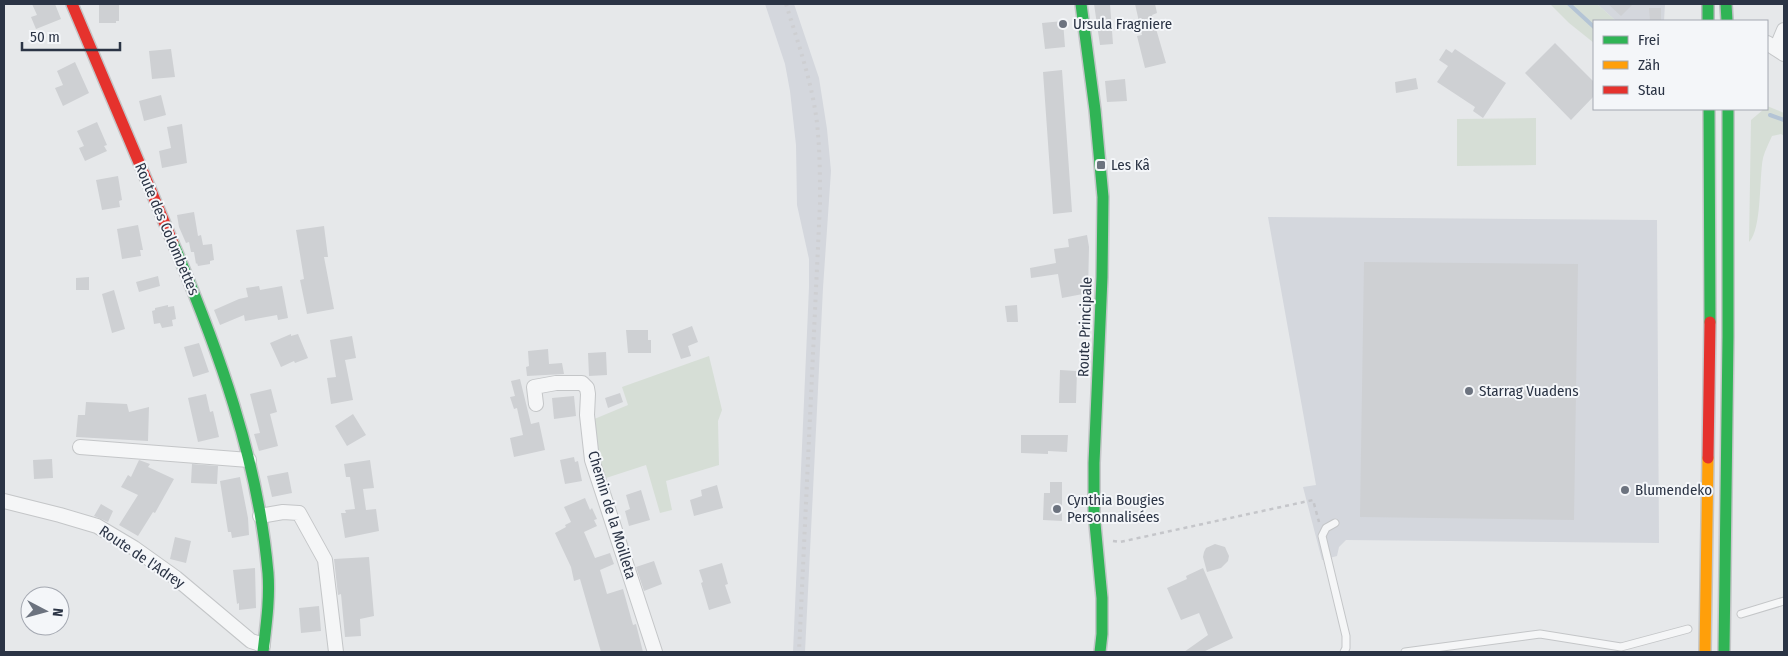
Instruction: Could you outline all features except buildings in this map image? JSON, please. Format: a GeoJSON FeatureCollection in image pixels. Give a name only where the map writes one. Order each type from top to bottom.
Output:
{"type":"FeatureCollection","features":[{"type":"Feature","properties":{"kind":"main road","name":"Route des Colombettes"},"geometry":{"type":"LineString","coordinates":[[72,4],[202,311],[236,414],[249,460],[260,516],[268,574],[268,613],[263,648]]}},
{"type":"Feature","properties":{"kind":"main road","name":"Route Principale"},"geometry":{"type":"LineString","coordinates":[[1081,4],[1098,135],[1103,197],[1094,463],[1094,513],[1102,598],[1100,652]]}},
{"type":"Feature","properties":{"kind":"main road"},"geometry":{"type":"LineString","coordinates":[[1706,4],[1708,20]]}},
{"type":"Feature","properties":{"kind":"main road"},"geometry":{"type":"LineString","coordinates":[[1726,4],[1727,20]]}},
{"type":"Feature","properties":{"kind":"main road"},"geometry":{"type":"LineString","coordinates":[[1705,652],[1710,355],[1709,110]]}},
{"type":"Feature","properties":{"kind":"main road"},"geometry":{"type":"LineString","coordinates":[[1724,652],[1728,346],[1728,110]]}},
{"type":"Feature","properties":{"kind":"street"},"geometry":{"type":"LineString","coordinates":[[1706,4],[1730,20]]}},
{"type":"Feature","properties":{"kind":"street"},"geometry":{"type":"LineString","coordinates":[[1776,49],[1784,30]]}},
{"type":"Feature","properties":{"kind":"street","name":"Chemin de la Moilleta"},"geometry":{"type":"LineString","coordinates":[[536,404],[534,387],[582,383],[586,388],[592,460],[655,652]]}},
{"type":"Feature","properties":{"kind":"street"},"geometry":{"type":"LineString","coordinates":[[80,447],[249,460]]}},
{"type":"Feature","properties":{"kind":"street","name":"Route de l'Adrey"},"geometry":{"type":"LineString","coordinates":[[4,501],[96,526],[134,548],[176,578],[251,641],[263,648]]}},
{"type":"Feature","properties":{"kind":"street"},"geometry":{"type":"LineString","coordinates":[[260,516],[284,512],[299,513],[325,560],[336,652]]}},
{"type":"Feature","properties":{"kind":"lane"},"geometry":{"type":"LineString","coordinates":[[1336,523],[1326,528],[1322,536],[1346,636],[1344,652]]}},
{"type":"Feature","properties":{"kind":"lane"},"geometry":{"type":"LineString","coordinates":[[1741,614],[1784,601]]}},
{"type":"Feature","properties":{"kind":"lane"},"geometry":{"type":"LineString","coordinates":[[1405,652],[1540,634],[1621,647],[1688,629]]}},
{"type":"Feature","properties":{"kind":"path"},"geometry":{"type":"LineString","coordinates":[[1112,541],[1120,542],[1313,500],[1322,536]]}},
{"type":"Feature","properties":{"kind":"shaded area"},"geometry":{"type":"Polygon","coordinates":[[[765,4],[794,4],[819,78],[831,171],[823,288],[805,652],[793,652],[809,259],[797,205],[796,145],[790,91],[785,64],[765,4]]]}},
{"type":"Feature","properties":{"kind":"shaded area"},"geometry":{"type":"Polygon","coordinates":[[[1550,4],[1597,4],[1615,20],[1593,20],[1593,42],[1569,23],[1550,4]]]}},
{"type":"Feature","properties":{"kind":"shaded area"},"geometry":{"type":"Polygon","coordinates":[[[1597,4],[1665,4],[1664,20],[1615,20],[1597,4]]]}},
{"type":"Feature","properties":{"kind":"shaded area"},"geometry":{"type":"Polygon","coordinates":[[[1768,106],[1784,113],[1784,136],[1781,134],[1772,136],[1764,155],[1758,215],[1753,235],[1749,242],[1751,120],[1763,110],[1768,110],[1768,106]]]}},
{"type":"Feature","properties":{"kind":"shaded area"},"geometry":{"type":"Polygon","coordinates":[[[1536,118],[1536,165],[1457,166],[1457,119],[1536,118]]]}},
{"type":"Feature","properties":{"kind":"shaded area"},"geometry":{"type":"Polygon","coordinates":[[[1268,217],[1657,220],[1659,543],[1346,540],[1339,547],[1337,556],[1322,560],[1303,487],[1316,485],[1268,217]]]}},
{"type":"Feature","properties":{"kind":"shaded area"},"geometry":{"type":"Polygon","coordinates":[[[709,356],[722,410],[718,421],[719,465],[666,481],[672,510],[660,513],[646,465],[603,479],[592,420],[628,405],[622,387],[709,356]]]}},
{"type":"Feature","properties":{"kind":"waterway"},"geometry":{"type":"LineString","coordinates":[[1569,4],[1593,26]]}},
{"type":"Feature","properties":{"kind":"waterway"},"geometry":{"type":"LineString","coordinates":[[1770,115],[1784,120]]}},
{"type":"Feature","properties":{"kind":"railway"},"geometry":{"type":"LineString","coordinates":[[786,4],[812,93],[819,143],[820,174],[799,652]]}},
{"type":"Feature","properties":{"kind":"traffic: fast"},"geometry":{"type":"LineString","coordinates":[[1081,4],[1095,110],[1103,197],[1102,277],[1094,463],[1094,513],[1102,598],[1100,652]]}},
{"type":"Feature","properties":{"kind":"traffic: fast"},"geometry":{"type":"LineString","coordinates":[[1708,4],[1708,20]]}},
{"type":"Feature","properties":{"kind":"traffic: fast"},"geometry":{"type":"LineString","coordinates":[[1726,4],[1727,20]]}},
{"type":"Feature","properties":{"kind":"traffic: fast"},"geometry":{"type":"LineString","coordinates":[[1709,110],[1710,322]]}},
{"type":"Feature","properties":{"kind":"traffic: fast"},"geometry":{"type":"LineString","coordinates":[[1724,652],[1728,337],[1728,110]]}},
{"type":"Feature","properties":{"kind":"traffic: fast"},"geometry":{"type":"LineString","coordinates":[[173,243],[220,363],[234,405],[255,488],[263,530],[268,573],[263,652]]}},
{"type":"Feature","properties":{"kind":"traffic: slow"},"geometry":{"type":"LineString","coordinates":[[1705,652],[1708,458]]}},
{"type":"Feature","properties":{"kind":"traffic: jam"},"geometry":{"type":"LineString","coordinates":[[72,4],[173,243]]}},
{"type":"Feature","properties":{"kind":"traffic: jam"},"geometry":{"type":"LineString","coordinates":[[1708,458],[1710,322]]}},
{"type":"Feature","properties":{"kind":"place","name":"Ursula Fragniere"},"geometry":{"type":"Point","coordinates":[1063,24]}},
{"type":"Feature","properties":{"kind":"place","name":"Les Kâ"},"geometry":{"type":"Point","coordinates":[1101,165]}},
{"type":"Feature","properties":{"kind":"place","name":"Starrag Vuadens"},"geometry":{"type":"Point","coordinates":[1469,391]}},
{"type":"Feature","properties":{"kind":"place","name":"Blumendeko"},"geometry":{"type":"Point","coordinates":[1625,490]}},
{"type":"Feature","properties":{"kind":"place","name":"Cynthia Bougies Personnalisées"},"geometry":{"type":"Point","coordinates":[1057,509]}}]}
